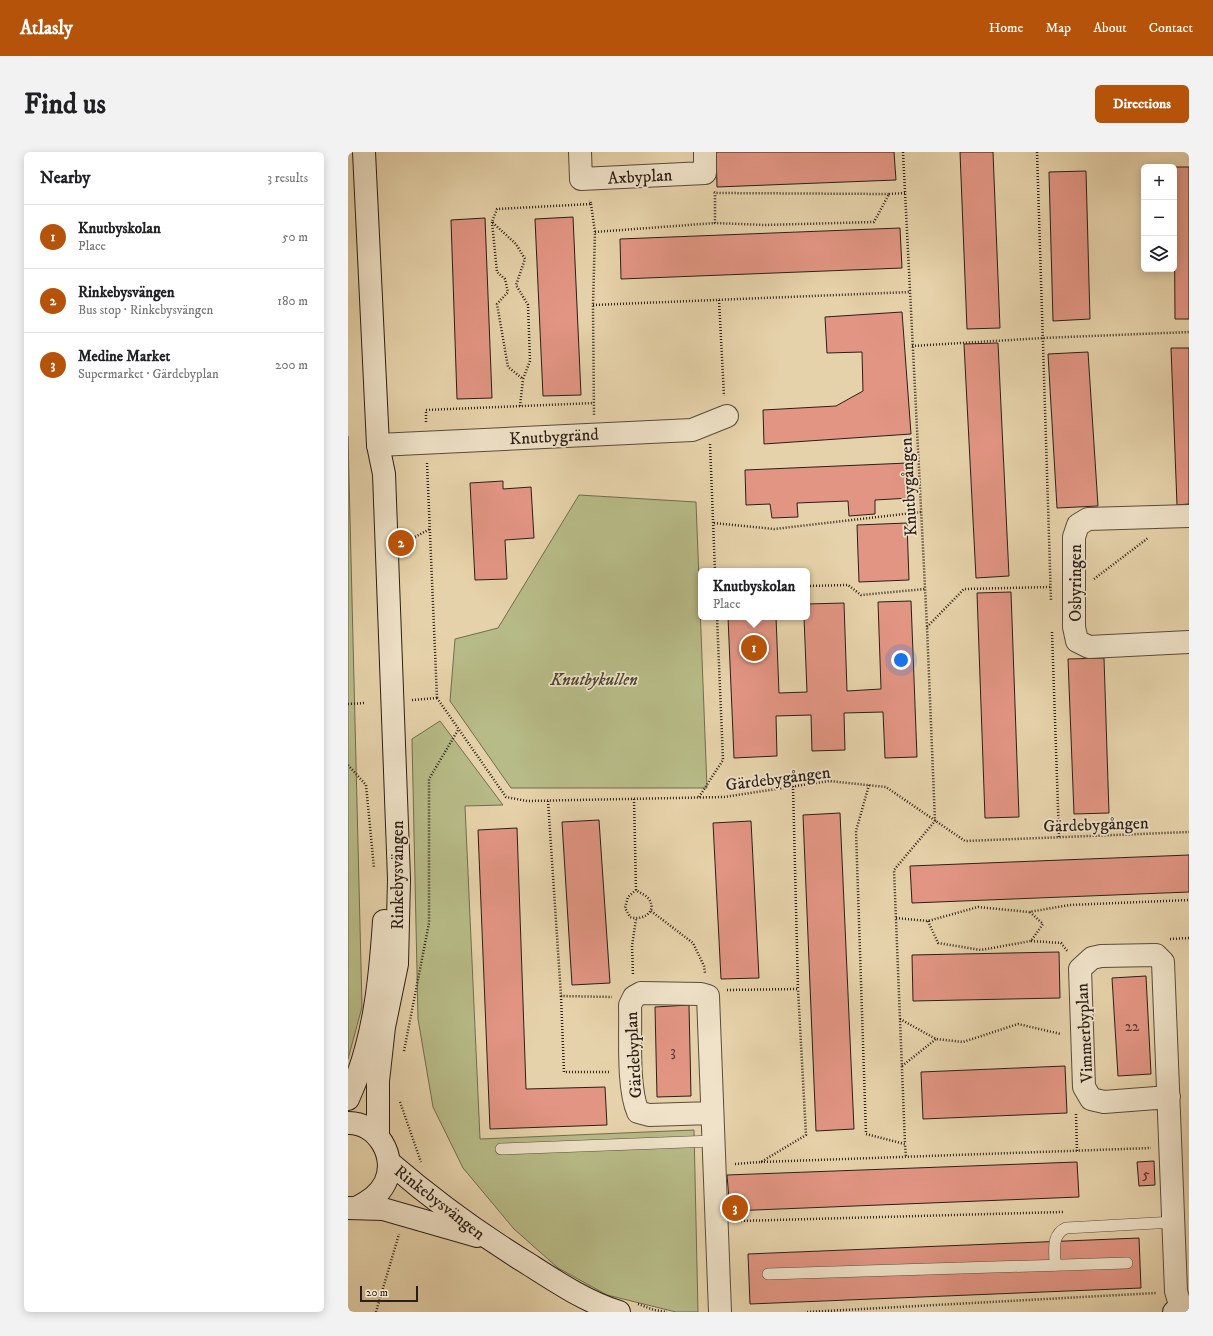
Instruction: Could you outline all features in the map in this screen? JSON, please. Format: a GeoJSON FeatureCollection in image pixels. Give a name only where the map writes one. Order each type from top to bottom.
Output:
{"type":"FeatureCollection","features":[{"type":"Feature","properties":{"kind":"street","name":"Rinkebysvängen"},"geometry":{"type":"LineString","coordinates":[[364,152],[378,445],[384,474],[399,879],[397,964],[384,1027],[378,1081],[378,1136]]}},
{"type":"Feature","properties":{"kind":"street"},"geometry":{"type":"LineString","coordinates":[[580,152],[581,179]]}},
{"type":"Feature","properties":{"kind":"street","name":"Axbyplan"},"geometry":{"type":"LineString","coordinates":[[581,179],[705,163]]}},
{"type":"Feature","properties":{"kind":"street","name":"Knutbygränd"},"geometry":{"type":"LineString","coordinates":[[378,445],[692,430],[718,420]]}},
{"type":"Feature","properties":{"kind":"street","name":"Rinkebysvängen"},"geometry":{"type":"LineString","coordinates":[[348,1099],[355,1084],[373,1024],[381,963],[386,880],[374,474],[378,445]]}},
{"type":"Feature","properties":{"kind":"street","name":"Osbyringen"},"geometry":{"type":"LineString","coordinates":[[1189,516],[1088,519],[1078,525],[1074,537],[1074,614],[1077,641],[1089,647],[1189,642]]}},
{"type":"Feature","properties":{"kind":"street","name":"Vimmerbyplan"},"geometry":{"type":"LineString","coordinates":[[1169,1097],[1104,1102],[1090,1099],[1084,1087],[1080,969],[1092,958],[1102,956],[1156,955],[1163,962],[1169,1097],[1174,1222],[1182,1259],[1176,1291],[1182,1312]]}},
{"type":"Feature","properties":{"kind":"street","name":"Gärdebyplan"},"geometry":{"type":"LineString","coordinates":[[708,996],[700,994],[641,993],[634,997],[630,1005],[632,1071],[633,1100],[638,1112],[648,1115],[712,1113]]}},
{"type":"Feature","properties":{"kind":"street"},"geometry":{"type":"LineString","coordinates":[[708,996],[715,1222],[720,1312]]}},
{"type":"Feature","properties":{"kind":"street","name":"Rinkebysvängen"},"geometry":{"type":"LineString","coordinates":[[348,1123],[353,1122],[367,1128],[378,1136],[386,1149],[390,1162],[385,1184],[371,1200],[353,1208]]}},
{"type":"Feature","properties":{"kind":"street","name":"Rinkebysvängen"},"geometry":{"type":"LineString","coordinates":[[390,1162],[491,1241],[560,1284],[603,1307],[619,1312]]}},
{"type":"Feature","properties":{"kind":"street","name":"Rinkebysvängen"},"geometry":{"type":"LineString","coordinates":[[353,1208],[383,1209],[406,1214],[491,1241]]}},
{"type":"Feature","properties":{"kind":"street"},"geometry":{"type":"LineString","coordinates":[[1174,1312],[1189,1311]]}},
{"type":"Feature","properties":{"kind":"lane"},"geometry":{"type":"LineString","coordinates":[[501,1150],[713,1141]]}},
{"type":"Feature","properties":{"kind":"lane"},"geometry":{"type":"LineString","coordinates":[[1055,1265],[1056,1236],[1059,1231],[1066,1228],[1174,1222]]}},
{"type":"Feature","properties":{"kind":"lane"},"geometry":{"type":"LineString","coordinates":[[768,1274],[1127,1263]]}},
{"type":"Feature","properties":{"kind":"path","name":"Knutbygången"},"geometry":{"type":"LineString","coordinates":[[903,152],[935,821]]}},
{"type":"Feature","properties":{"kind":"path"},"geometry":{"type":"LineString","coordinates":[[1037,152],[1051,603]]}},
{"type":"Feature","properties":{"kind":"path"},"geometry":{"type":"LineString","coordinates":[[705,163],[714,193],[715,223]]}},
{"type":"Feature","properties":{"kind":"path"},"geometry":{"type":"LineString","coordinates":[[581,179],[591,204],[595,232],[593,305],[595,434]]}},
{"type":"Feature","properties":{"kind":"path"},"geometry":{"type":"LineString","coordinates":[[714,193],[905,193]]}},
{"type":"Feature","properties":{"kind":"path"},"geometry":{"type":"LineString","coordinates":[[595,232],[715,223],[764,225],[874,222],[889,194]]}},
{"type":"Feature","properties":{"kind":"path"},"geometry":{"type":"LineString","coordinates":[[524,379],[508,367],[497,304],[508,292],[505,279],[497,272],[492,222],[497,208],[591,204]]}},
{"type":"Feature","properties":{"kind":"path"},"geometry":{"type":"LineString","coordinates":[[492,222],[516,244],[525,259],[516,285],[528,305],[530,361],[524,379],[520,406]]}},
{"type":"Feature","properties":{"kind":"path"},"geometry":{"type":"LineString","coordinates":[[593,305],[910,292]]}},
{"type":"Feature","properties":{"kind":"path"},"geometry":{"type":"LineString","coordinates":[[716,568],[714,523],[718,420],[723,391],[719,300]]}},
{"type":"Feature","properties":{"kind":"path"},"geometry":{"type":"LineString","coordinates":[[912,346],[1043,338],[1189,332]]}},
{"type":"Feature","properties":{"kind":"path"},"geometry":{"type":"LineString","coordinates":[[410,700],[437,698],[426,443],[426,410],[594,404]]}},
{"type":"Feature","properties":{"kind":"path"},"geometry":{"type":"LineString","coordinates":[[714,523],[774,529],[921,512]]}},
{"type":"Feature","properties":{"kind":"path"},"geometry":{"type":"LineString","coordinates":[[401,544],[430,529]]}},
{"type":"Feature","properties":{"kind":"path"},"geometry":{"type":"LineString","coordinates":[[810,586],[848,585],[861,595],[925,590]]}},
{"type":"Feature","properties":{"kind":"path"},"geometry":{"type":"LineString","coordinates":[[699,797],[723,760],[717,620]]}},
{"type":"Feature","properties":{"kind":"path"},"geometry":{"type":"LineString","coordinates":[[1052,626],[1059,837]]}},
{"type":"Feature","properties":{"kind":"path","name":"Gärdebygången"},"geometry":{"type":"LineString","coordinates":[[437,698],[506,797],[527,801],[724,797],[829,781],[886,787],[965,841],[1189,832]]}},
{"type":"Feature","properties":{"kind":"path"},"geometry":{"type":"LineString","coordinates":[[348,704],[365,703]]}},
{"type":"Feature","properties":{"kind":"path"},"geometry":{"type":"LineString","coordinates":[[403,1053],[429,923],[429,779],[458,730]]}},
{"type":"Feature","properties":{"kind":"path"},"geometry":{"type":"LineString","coordinates":[[348,764],[366,785],[374,868]]}},
{"type":"Feature","properties":{"kind":"path"},"geometry":{"type":"LineString","coordinates":[[869,785],[856,831],[866,1134],[905,1144]]}},
{"type":"Feature","properties":{"kind":"path"},"geometry":{"type":"LineString","coordinates":[[761,1162],[806,1135],[798,989],[793,786]]}},
{"type":"Feature","properties":{"kind":"path"},"geometry":{"type":"LineString","coordinates":[[634,799],[636,890]]}},
{"type":"Feature","properties":{"kind":"path"},"geometry":{"type":"LineString","coordinates":[[548,801],[561,996],[564,1072],[632,1071]]}},
{"type":"Feature","properties":{"kind":"path"},"geometry":{"type":"LineString","coordinates":[[906,1157],[894,870],[935,821]]}},
{"type":"Feature","properties":{"kind":"path"},"geometry":{"type":"LineString","coordinates":[[636,890],[648,898],[651,903],[651,911],[647,916],[636,919],[630,917],[625,908],[628,897],[636,890]]}},
{"type":"Feature","properties":{"kind":"path"},"geometry":{"type":"LineString","coordinates":[[896,918],[928,921],[978,907],[1029,912],[1070,906],[1189,900]]}},
{"type":"Feature","properties":{"kind":"path"},"geometry":{"type":"LineString","coordinates":[[651,911],[693,943],[704,966],[708,996],[724,990],[798,989]]}},
{"type":"Feature","properties":{"kind":"path"},"geometry":{"type":"LineString","coordinates":[[1029,912],[1044,924],[1031,941]]}},
{"type":"Feature","properties":{"kind":"path"},"geometry":{"type":"LineString","coordinates":[[561,996],[634,997],[632,946],[636,919]]}},
{"type":"Feature","properties":{"kind":"path"},"geometry":{"type":"LineString","coordinates":[[928,921],[938,942],[982,950],[1031,941],[1061,943],[1080,969]]}},
{"type":"Feature","properties":{"kind":"path"},"geometry":{"type":"LineString","coordinates":[[900,1019],[936,1039],[963,1042],[1018,1024],[1083,1040]]}},
{"type":"Feature","properties":{"kind":"path"},"geometry":{"type":"LineString","coordinates":[[902,1066],[936,1039]]}},
{"type":"Feature","properties":{"kind":"path"},"geometry":{"type":"LineString","coordinates":[[398,1098],[423,1167],[417,1184]]}},
{"type":"Feature","properties":{"kind":"path"},"geometry":{"type":"LineString","coordinates":[[1077,1152],[1076,1111],[1090,1099]]}},
{"type":"Feature","properties":{"kind":"path"},"geometry":{"type":"LineString","coordinates":[[713,1166],[761,1162],[1077,1152],[1171,1147]]}},
{"type":"Feature","properties":{"kind":"path"},"geometry":{"type":"LineString","coordinates":[[715,1222],[1071,1212]]}},
{"type":"Feature","properties":{"kind":"path"},"geometry":{"type":"LineString","coordinates":[[376,1312],[377,1304],[406,1214]]}},
{"type":"Feature","properties":{"kind":"path"},"geometry":{"type":"LineString","coordinates":[[807,1312],[1163,1292]]}},
{"type":"Feature","properties":{"kind":"green space"},"geometry":{"type":"Polygon","coordinates":[[[348,436],[362,1007],[348,1059],[348,436]]]}},
{"type":"Feature","properties":{"kind":"green space","name":"Knutbykullen"},"geometry":{"type":"Polygon","coordinates":[[[579,495],[696,502],[699,568],[698,620],[701,620],[707,788],[511,788],[450,701],[455,639],[498,628],[579,495]]]}},
{"type":"Feature","properties":{"kind":"green space"},"geometry":{"type":"Polygon","coordinates":[[[440,721],[503,805],[465,806],[480,1139],[694,1130],[698,1312],[676,1312],[607,1295],[558,1268],[514,1229],[463,1168],[433,1107],[418,1019],[412,739],[440,721]]]}},
{"type":"Feature","properties":{"kind":"building"},"geometry":{"type":"Polygon","coordinates":[[[716,152],[894,152],[896,180],[717,187],[716,152]]]}},
{"type":"Feature","properties":{"kind":"building"},"geometry":{"type":"Polygon","coordinates":[[[960,152],[993,152],[1000,328],[967,329],[960,152]]]}},
{"type":"Feature","properties":{"kind":"building"},"geometry":{"type":"Polygon","coordinates":[[[1177,167],[1189,167],[1189,319],[1175,319],[1175,272],[1177,272],[1177,167]]]}},
{"type":"Feature","properties":{"kind":"building"},"geometry":{"type":"Polygon","coordinates":[[[1086,171],[1090,319],[1053,321],[1049,172],[1086,171]]]}},
{"type":"Feature","properties":{"kind":"building"},"geometry":{"type":"Polygon","coordinates":[[[573,217],[581,395],[543,396],[535,219],[573,217]]]}},
{"type":"Feature","properties":{"kind":"building"},"geometry":{"type":"Polygon","coordinates":[[[485,218],[492,398],[457,399],[451,220],[485,218]]]}},
{"type":"Feature","properties":{"kind":"building"},"geometry":{"type":"Polygon","coordinates":[[[900,228],[902,268],[621,279],[620,239],[900,228]]]}},
{"type":"Feature","properties":{"kind":"building"},"geometry":{"type":"Polygon","coordinates":[[[902,312],[911,434],[764,444],[763,410],[836,406],[863,391],[862,352],[827,353],[825,317],[902,312]]]}},
{"type":"Feature","properties":{"kind":"building"},"geometry":{"type":"Polygon","coordinates":[[[998,343],[1009,576],[976,578],[964,344],[998,343]]]}},
{"type":"Feature","properties":{"kind":"building"},"geometry":{"type":"Polygon","coordinates":[[[1171,348],[1189,348],[1189,504],[1177,505],[1171,348]]]}},
{"type":"Feature","properties":{"kind":"building"},"geometry":{"type":"Polygon","coordinates":[[[1088,352],[1098,506],[1057,508],[1048,354],[1088,352]]]}},
{"type":"Feature","properties":{"kind":"building"},"geometry":{"type":"Polygon","coordinates":[[[908,463],[910,498],[875,500],[875,514],[849,516],[848,501],[797,503],[798,517],[772,518],[770,504],[746,505],[745,470],[908,463]]]}},
{"type":"Feature","properties":{"kind":"building"},"geometry":{"type":"Polygon","coordinates":[[[503,481],[503,489],[531,487],[534,538],[505,540],[507,579],[475,580],[470,483],[503,481]]]}},
{"type":"Feature","properties":{"kind":"building"},"geometry":{"type":"Polygon","coordinates":[[[907,523],[909,580],[859,582],[857,525],[907,523]]]}},
{"type":"Feature","properties":{"kind":"building"},"geometry":{"type":"Polygon","coordinates":[[[1011,592],[1019,817],[985,818],[977,593],[1011,592]]]}},
{"type":"Feature","properties":{"kind":"building"},"geometry":{"type":"Polygon","coordinates":[[[911,601],[917,757],[885,758],[883,712],[844,713],[845,750],[812,751],[811,715],[776,716],[777,756],[734,758],[728,620],[776,620],[779,693],[807,692],[804,620],[810,620],[810,604],[844,603],[847,691],[881,689],[878,602],[911,601]]]}},
{"type":"Feature","properties":{"kind":"building"},"geometry":{"type":"Polygon","coordinates":[[[1104,658],[1109,813],[1074,814],[1068,659],[1104,658]]]}},
{"type":"Feature","properties":{"kind":"building"},"geometry":{"type":"Polygon","coordinates":[[[840,813],[854,1129],[816,1131],[803,815],[840,813]]]}},
{"type":"Feature","properties":{"kind":"building"},"geometry":{"type":"Polygon","coordinates":[[[599,820],[610,983],[572,985],[562,822],[599,820]]]}},
{"type":"Feature","properties":{"kind":"building"},"geometry":{"type":"Polygon","coordinates":[[[751,821],[759,978],[721,979],[713,823],[751,821]]]}},
{"type":"Feature","properties":{"kind":"building"},"geometry":{"type":"Polygon","coordinates":[[[517,828],[526,1089],[605,1087],[607,1125],[490,1129],[478,830],[517,828]]]}},
{"type":"Feature","properties":{"kind":"building"},"geometry":{"type":"Polygon","coordinates":[[[1189,855],[1189,892],[912,903],[910,866],[1189,855]]]}},
{"type":"Feature","properties":{"kind":"building"},"geometry":{"type":"Polygon","coordinates":[[[1059,952],[1060,998],[913,1001],[912,955],[1059,952]]]}},
{"type":"Feature","properties":{"kind":"building"},"geometry":{"type":"Polygon","coordinates":[[[1146,976],[1151,1074],[1118,1076],[1112,978],[1146,976]]]}},
{"type":"Feature","properties":{"kind":"building"},"geometry":{"type":"Polygon","coordinates":[[[689,1005],[691,1096],[657,1097],[655,1007],[689,1005]]]}},
{"type":"Feature","properties":{"kind":"building"},"geometry":{"type":"Polygon","coordinates":[[[1065,1066],[1067,1113],[923,1119],[921,1072],[1065,1066]]]}},
{"type":"Feature","properties":{"kind":"building"},"geometry":{"type":"Polygon","coordinates":[[[1154,1161],[1155,1185],[1139,1186],[1137,1162],[1154,1161]]]}},
{"type":"Feature","properties":{"kind":"building"},"geometry":{"type":"Polygon","coordinates":[[[1077,1162],[1079,1197],[730,1211],[727,1175],[1077,1162]]]}},
{"type":"Feature","properties":{"kind":"building"},"geometry":{"type":"Polygon","coordinates":[[[1139,1238],[1141,1288],[750,1304],[748,1254],[1139,1238]]]}},
{"type":"Feature","properties":{"kind":"place","name":"Rinkebysvängen"},"geometry":{"type":"Point","coordinates":[401,543]}},
{"type":"Feature","properties":{"kind":"place","name":"Knutbyskolan"},"geometry":{"type":"Point","coordinates":[754,648]}},
{"type":"Feature","properties":{"kind":"place","name":"Medine Market"},"geometry":{"type":"Point","coordinates":[735,1208]}}]}
